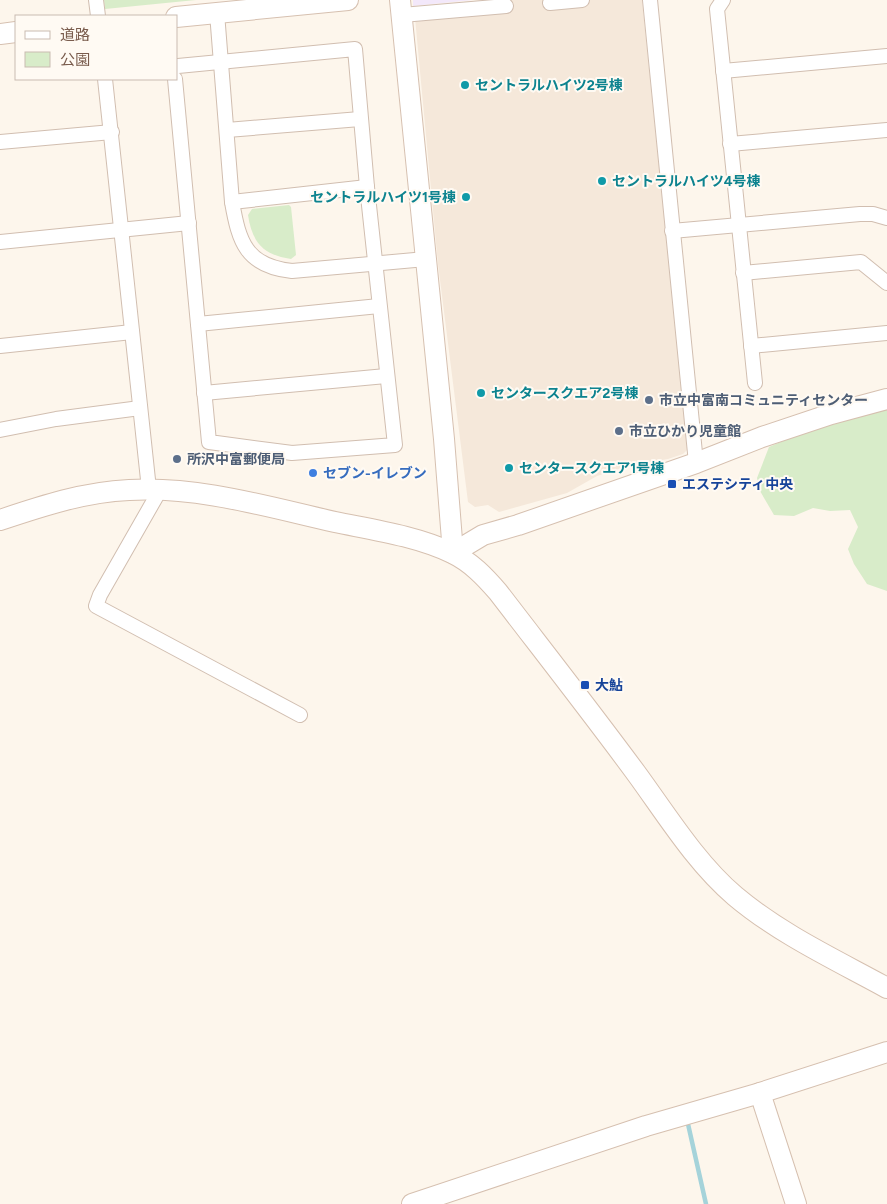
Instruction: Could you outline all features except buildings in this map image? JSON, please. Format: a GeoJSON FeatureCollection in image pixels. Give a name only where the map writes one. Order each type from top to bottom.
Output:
{"type":"FeatureCollection","features":[{"type":"Feature","properties":{"kind":"street"},"geometry":{"type":"LineString","coordinates":[[96,0],[98,15]]}},
{"type":"Feature","properties":{"kind":"street"},"geometry":{"type":"LineString","coordinates":[[178,17],[217,13],[271,4],[348,0]]}},
{"type":"Feature","properties":{"kind":"street"},"geometry":{"type":"LineString","coordinates":[[550,3],[582,0]]}},
{"type":"Feature","properties":{"kind":"street"},"geometry":{"type":"LineString","coordinates":[[650,0],[696,463]]}},
{"type":"Feature","properties":{"kind":"street"},"geometry":{"type":"LineString","coordinates":[[724,0],[716,9],[755,383]]}},
{"type":"Feature","properties":{"kind":"street"},"geometry":{"type":"LineString","coordinates":[[453,553],[444,439],[401,8],[506,6]]}},
{"type":"Feature","properties":{"kind":"street"},"geometry":{"type":"LineString","coordinates":[[217,13],[232,202],[237,229],[245,247],[263,263],[292,271],[426,258]]}},
{"type":"Feature","properties":{"kind":"street"},"geometry":{"type":"LineString","coordinates":[[0,34],[15,32]]}},
{"type":"Feature","properties":{"kind":"street"},"geometry":{"type":"LineString","coordinates":[[175,80],[209,442],[292,453],[395,444],[386,376],[360,119],[355,49],[178,66]]}},
{"type":"Feature","properties":{"kind":"street"},"geometry":{"type":"LineString","coordinates":[[723,71],[887,56]]}},
{"type":"Feature","properties":{"kind":"street"},"geometry":{"type":"LineString","coordinates":[[105,80],[140,408],[155,489],[96,606],[300,715]]}},
{"type":"Feature","properties":{"kind":"street"},"geometry":{"type":"LineString","coordinates":[[227,130],[360,119]]}},
{"type":"Feature","properties":{"kind":"street"},"geometry":{"type":"LineString","coordinates":[[730,144],[887,130]]}},
{"type":"Feature","properties":{"kind":"street"},"geometry":{"type":"LineString","coordinates":[[0,142],[112,132]]}},
{"type":"Feature","properties":{"kind":"street"},"geometry":{"type":"LineString","coordinates":[[232,202],[367,187]]}},
{"type":"Feature","properties":{"kind":"street"},"geometry":{"type":"LineString","coordinates":[[672,231],[860,214],[873,214],[887,218]]}},
{"type":"Feature","properties":{"kind":"street"},"geometry":{"type":"LineString","coordinates":[[0,242],[189,223]]}},
{"type":"Feature","properties":{"kind":"street"},"geometry":{"type":"LineString","coordinates":[[744,273],[861,262],[887,283]]}},
{"type":"Feature","properties":{"kind":"street"},"geometry":{"type":"LineString","coordinates":[[198,324],[379,306]]}},
{"type":"Feature","properties":{"kind":"street"},"geometry":{"type":"LineString","coordinates":[[0,346],[132,332]]}},
{"type":"Feature","properties":{"kind":"street"},"geometry":{"type":"LineString","coordinates":[[751,346],[887,333]]}},
{"type":"Feature","properties":{"kind":"street"},"geometry":{"type":"LineString","coordinates":[[204,393],[386,376]]}},
{"type":"Feature","properties":{"kind":"street"},"geometry":{"type":"LineString","coordinates":[[453,553],[484,536],[518,526],[696,463],[762,437],[832,414],[887,399]]}},
{"type":"Feature","properties":{"kind":"street"},"geometry":{"type":"LineString","coordinates":[[0,430],[56,418],[140,408]]}},
{"type":"Feature","properties":{"kind":"street"},"geometry":{"type":"LineString","coordinates":[[0,520],[63,500],[98,493],[155,489],[228,498],[417,540],[453,553],[481,573],[498,592],[716,878],[761,916],[887,988]]}},
{"type":"Feature","properties":{"kind":"street"},"geometry":{"type":"LineString","coordinates":[[412,1204],[646,1126],[760,1093],[887,1052]]}},
{"type":"Feature","properties":{"kind":"street"},"geometry":{"type":"LineString","coordinates":[[760,1093],[796,1204]]}},
{"type":"Feature","properties":{"kind":"shaded area"},"geometry":{"type":"Polygon","coordinates":[[[413,0],[473,0],[413,6],[413,0]]]}},
{"type":"Feature","properties":{"kind":"shaded area"},"geometry":{"type":"Polygon","coordinates":[[[483,0],[642,0],[688,449],[683,454],[668,459],[627,466],[597,476],[567,493],[499,512],[488,505],[475,507],[468,502],[438,264],[414,7],[483,0]]]}},
{"type":"Feature","properties":{"kind":"green space"},"geometry":{"type":"Polygon","coordinates":[[[104,0],[196,0],[105,9],[104,0]]]}},
{"type":"Feature","properties":{"kind":"green space"},"geometry":{"type":"Polygon","coordinates":[[[289,205],[291,207],[296,255],[291,259],[273,254],[260,246],[252,233],[248,215],[252,209],[289,205]]]}},
{"type":"Feature","properties":{"kind":"green space"},"geometry":{"type":"Polygon","coordinates":[[[887,409],[887,591],[867,584],[854,564],[848,549],[858,527],[850,510],[830,511],[813,508],[794,516],[774,515],[760,491],[757,478],[769,447],[822,424],[887,409]]]}},
{"type":"Feature","properties":{"kind":"waterway"},"geometry":{"type":"LineString","coordinates":[[688,1124],[706,1204]]}},
{"type":"Feature","properties":{"kind":"place","name":"セントラルハイツ2号棟"},"geometry":{"type":"Point","coordinates":[465,85]}},
{"type":"Feature","properties":{"kind":"place","name":"セントラルハイツ4号棟"},"geometry":{"type":"Point","coordinates":[602,181]}},
{"type":"Feature","properties":{"kind":"place","name":"セントラルハイツ1号棟"},"geometry":{"type":"Point","coordinates":[466,197]}},
{"type":"Feature","properties":{"kind":"place","name":"センタースクエア2号棟"},"geometry":{"type":"Point","coordinates":[481,393]}},
{"type":"Feature","properties":{"kind":"place","name":"市立中富南コミュニティセンター"},"geometry":{"type":"Point","coordinates":[649,400]}},
{"type":"Feature","properties":{"kind":"place","name":"市立ひかり児童館"},"geometry":{"type":"Point","coordinates":[619,431]}},
{"type":"Feature","properties":{"kind":"place","name":"所沢中富郵便局"},"geometry":{"type":"Point","coordinates":[177,459]}},
{"type":"Feature","properties":{"kind":"place","name":"センタースクエア1号棟"},"geometry":{"type":"Point","coordinates":[509,468]}},
{"type":"Feature","properties":{"kind":"place","name":"セブン-イレブン"},"geometry":{"type":"Point","coordinates":[313,473]}},
{"type":"Feature","properties":{"kind":"place","name":"エステシティ中央"},"geometry":{"type":"Point","coordinates":[672,484]}},
{"type":"Feature","properties":{"kind":"place","name":"大鮎"},"geometry":{"type":"Point","coordinates":[585,685]}}]}
